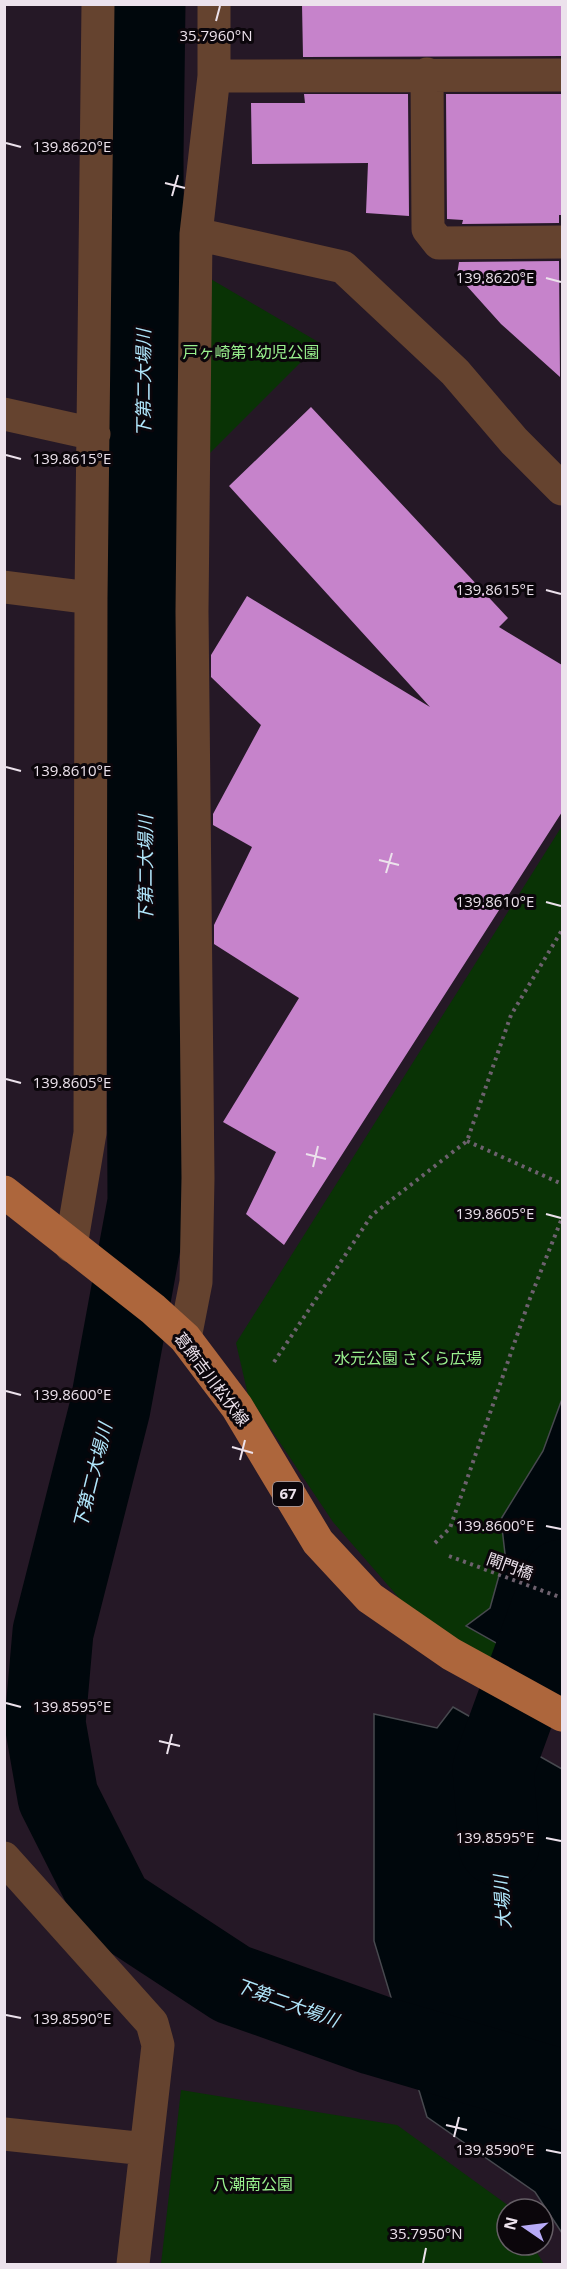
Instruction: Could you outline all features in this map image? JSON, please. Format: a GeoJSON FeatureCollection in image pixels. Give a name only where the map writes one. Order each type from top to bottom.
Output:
{"type":"FeatureCollection","features":[{"type":"Feature","properties":{"kind":"main road","name":"葛飾吉川松伏線"},"geometry":{"type":"LineString","coordinates":[[4,1192],[153,1309],[185,1338],[237,1407],[318,1542],[370,1598],[451,1654],[562,1715]]}},
{"type":"Feature","properties":{"kind":"street"},"geometry":{"type":"LineString","coordinates":[[74,1248],[90,1133],[91,598],[98,4]]}},
{"type":"Feature","properties":{"kind":"street"},"geometry":{"type":"LineString","coordinates":[[185,1338],[196,1282],[198,1178],[192,612],[196,234],[214,76],[214,4]]}},
{"type":"Feature","properties":{"kind":"street"},"geometry":{"type":"LineString","coordinates":[[427,74],[428,229],[440,243],[562,242]]}},
{"type":"Feature","properties":{"kind":"street"},"geometry":{"type":"LineString","coordinates":[[214,76],[562,75]]}},
{"type":"Feature","properties":{"kind":"street"},"geometry":{"type":"LineString","coordinates":[[196,234],[343,267],[455,372],[514,441],[562,489]]}},
{"type":"Feature","properties":{"kind":"street"},"geometry":{"type":"LineString","coordinates":[[4,414],[94,434]]}},
{"type":"Feature","properties":{"kind":"street"},"geometry":{"type":"LineString","coordinates":[[4,587],[91,598]]}},
{"type":"Feature","properties":{"kind":"street"},"geometry":{"type":"LineString","coordinates":[[4,1858],[152,2023],[159,2045],[133,2265]]}},
{"type":"Feature","properties":{"kind":"street"},"geometry":{"type":"LineString","coordinates":[[4,2134],[146,2150]]}},
{"type":"Feature","properties":{"kind":"path"},"geometry":{"type":"LineString","coordinates":[[274,1362],[372,1215],[467,1141],[511,1015],[562,930]]}},
{"type":"Feature","properties":{"kind":"path"},"geometry":{"type":"LineString","coordinates":[[467,1141],[562,1184]]}},
{"type":"Feature","properties":{"kind":"path"},"geometry":{"type":"LineString","coordinates":[[435,1543],[450,1528],[529,1300],[562,1218]]}},
{"type":"Feature","properties":{"kind":"path","name":"閘門橋"},"geometry":{"type":"LineString","coordinates":[[449,1556],[562,1598]]}},
{"type":"Feature","properties":{"kind":"green space","name":"戸ヶ崎第1幼児公園"},"geometry":{"type":"Polygon","coordinates":[[[209,278],[320,343],[207,456],[209,278]]]}},
{"type":"Feature","properties":{"kind":"green space","name":"水元公園 さくら広場"},"geometry":{"type":"Polygon","coordinates":[[[562,826],[562,1698],[419,1621],[333,1522],[248,1395],[236,1343],[562,826]]]}},
{"type":"Feature","properties":{"kind":"green space","name":"八潮南公園"},"geometry":{"type":"Polygon","coordinates":[[[181,2090],[397,2125],[497,2197],[495,2257],[540,2257],[544,2264],[161,2264],[181,2090]]]}},
{"type":"Feature","properties":{"kind":"water"},"geometry":{"type":"Polygon","coordinates":[[[562,1399],[562,1680],[466,1626],[490,1608],[505,1554],[501,1519],[543,1451],[562,1399]]]}},
{"type":"Feature","properties":{"kind":"water"},"geometry":{"type":"Polygon","coordinates":[[[453,1707],[562,1769],[562,2233],[555,2222],[555,2197],[538,2197],[535,2192],[427,2117],[374,1941],[374,1714],[437,1728],[453,1707]]]}},
{"type":"Feature","properties":{"kind":"building"},"geometry":{"type":"Polygon","coordinates":[[[302,4],[562,4],[562,56],[303,57],[302,4]]]}},
{"type":"Feature","properties":{"kind":"building"},"geometry":{"type":"Polygon","coordinates":[[[304,94],[408,94],[409,216],[366,213],[368,163],[252,164],[251,103],[305,103],[304,94]]]}},
{"type":"Feature","properties":{"kind":"building"},"geometry":{"type":"Polygon","coordinates":[[[446,94],[562,94],[562,215],[559,215],[559,223],[462,224],[463,220],[447,219],[446,94]]]}},
{"type":"Feature","properties":{"kind":"building"},"geometry":{"type":"Polygon","coordinates":[[[559,261],[560,377],[501,324],[457,275],[459,262],[559,261]]]}},
{"type":"Feature","properties":{"kind":"building"},"geometry":{"type":"Polygon","coordinates":[[[311,407],[508,618],[499,627],[562,665],[562,812],[284,1245],[246,1214],[276,1152],[223,1122],[299,998],[214,944],[214,925],[252,847],[213,825],[213,814],[261,725],[211,677],[211,655],[247,596],[430,707],[229,486],[311,407]]]}},
{"type":"Feature","properties":{"kind":"waterway","name":"下第二大場川"},"geometry":{"type":"LineString","coordinates":[[145,4],[143,156],[148,1202],[110,1408],[53,1632],[45,1723],[58,1797],[113,1906],[232,1984],[375,2035],[562,2090]]}},
{"type":"Feature","properties":{"kind":"waterway","name":"大場川"},"geometry":{"type":"LineString","coordinates":[[499,1846],[493,1769],[562,1580]]}}]}
